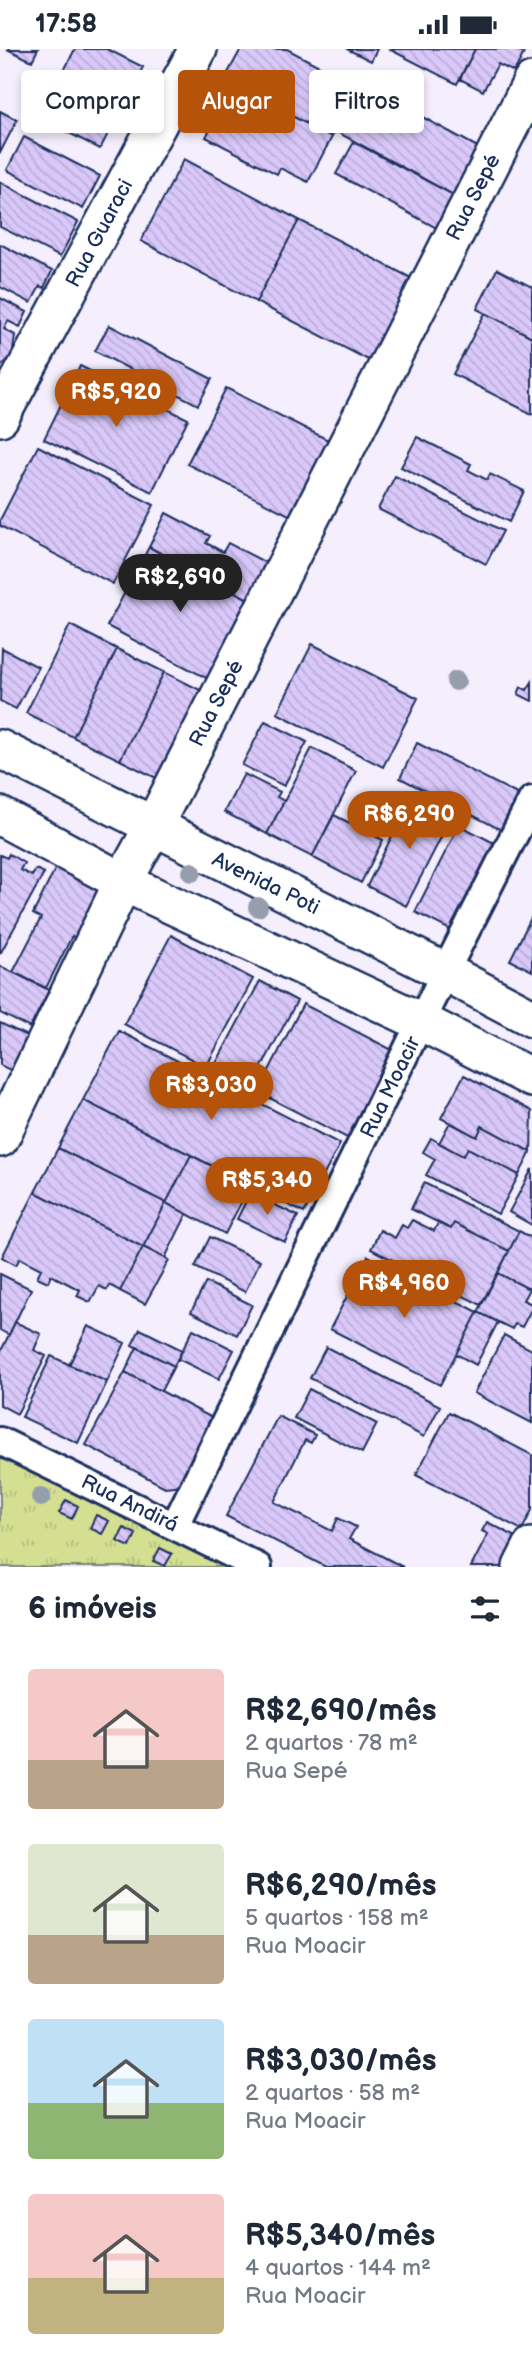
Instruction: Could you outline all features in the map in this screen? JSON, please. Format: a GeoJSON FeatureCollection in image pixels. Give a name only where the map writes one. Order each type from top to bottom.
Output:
{"type":"FeatureCollection","features":[{"type":"Feature","properties":{"kind":"street","name":"Rua Guaraci"},"geometry":{"type":"LineString","coordinates":[[0,417],[198,49]]}},
{"type":"Feature","properties":{"kind":"street","name":"Rua Sepé"},"geometry":{"type":"LineString","coordinates":[[0,1138],[123,882],[532,82]]}},
{"type":"Feature","properties":{"kind":"street","name":"Avenida Poti"},"geometry":{"type":"LineString","coordinates":[[0,749],[532,1018]]}},
{"type":"Feature","properties":{"kind":"street","name":"Rua Moacir"},"geometry":{"type":"LineString","coordinates":[[176,1525],[445,972],[532,800]]}},
{"type":"Feature","properties":{"kind":"street"},"geometry":{"type":"LineString","coordinates":[[0,815],[123,882],[422,1022],[532,1078]]}},
{"type":"Feature","properties":{"kind":"street","name":"Rua Andirá"},"geometry":{"type":"LineString","coordinates":[[0,1441],[258,1567]]}},
{"type":"Feature","properties":{"kind":"street"},"geometry":{"type":"LineString","coordinates":[[522,1567],[532,1546]]}},
{"type":"Feature","properties":{"kind":"green space"},"geometry":{"type":"Polygon","coordinates":[[[0,1452],[226,1567],[0,1567],[0,1452]]]}},
{"type":"Feature","properties":{"kind":"building"},"geometry":{"type":"Polygon","coordinates":[[[7,49],[38,49],[32,61],[7,49]]]}},
{"type":"Feature","properties":{"kind":"building"},"geometry":{"type":"Polygon","coordinates":[[[75,49],[107,49],[143,67],[141,70],[64,70],[75,49]]]}},
{"type":"Feature","properties":{"kind":"building"},"geometry":{"type":"Polygon","coordinates":[[[241,49],[287,49],[327,70],[309,70],[309,125],[295,117],[295,70],[229,70],[241,49]]]}},
{"type":"Feature","properties":{"kind":"building"},"geometry":{"type":"Polygon","coordinates":[[[347,49],[377,49],[371,61],[347,49]]]}},
{"type":"Feature","properties":{"kind":"building"},"geometry":{"type":"Polygon","coordinates":[[[389,49],[475,49],[457,84],[389,49]]]}},
{"type":"Feature","properties":{"kind":"building"},"geometry":{"type":"Polygon","coordinates":[[[475,49],[516,49],[524,53],[514,72],[498,64],[483,91],[460,79],[475,49]]]}},
{"type":"Feature","properties":{"kind":"building"},"geometry":{"type":"Polygon","coordinates":[[[0,111],[17,120],[0,153],[0,111]]]}},
{"type":"Feature","properties":{"kind":"building"},"geometry":{"type":"Polygon","coordinates":[[[295,118],[309,125],[309,133],[324,133],[332,137],[308,182],[280,168],[277,174],[206,137],[208,133],[295,133],[295,118]]]}},
{"type":"Feature","properties":{"kind":"building"},"geometry":{"type":"Polygon","coordinates":[[[424,118],[485,151],[459,198],[339,133],[424,133],[424,118]]]}},
{"type":"Feature","properties":{"kind":"building"},"geometry":{"type":"Polygon","coordinates":[[[69,133],[108,133],[100,149],[69,133]]]}},
{"type":"Feature","properties":{"kind":"building"},"geometry":{"type":"Polygon","coordinates":[[[24,137],[100,176],[83,209],[7,170],[24,137]]]}},
{"type":"Feature","properties":{"kind":"building"},"geometry":{"type":"Polygon","coordinates":[[[354,142],[459,198],[455,206],[448,203],[445,210],[452,213],[442,231],[336,174],[354,142]]]}},
{"type":"Feature","properties":{"kind":"building"},"geometry":{"type":"Polygon","coordinates":[[[184,159],[299,220],[256,302],[141,241],[184,159]]]}},
{"type":"Feature","properties":{"kind":"building"},"geometry":{"type":"Polygon","coordinates":[[[0,182],[78,222],[60,257],[0,227],[0,182]]]}},
{"type":"Feature","properties":{"kind":"building"},"geometry":{"type":"Polygon","coordinates":[[[299,220],[415,280],[372,362],[256,302],[299,220]]]}},
{"type":"Feature","properties":{"kind":"building"},"geometry":{"type":"Polygon","coordinates":[[[0,244],[52,271],[44,288],[40,286],[31,303],[0,287],[0,244]]]}},
{"type":"Feature","properties":{"kind":"building"},"geometry":{"type":"Polygon","coordinates":[[[497,269],[532,287],[532,337],[477,309],[497,269]]]}},
{"type":"Feature","properties":{"kind":"building"},"geometry":{"type":"Polygon","coordinates":[[[0,298],[27,312],[20,327],[8,321],[4,329],[15,335],[13,351],[0,367],[0,298]]]}},
{"type":"Feature","properties":{"kind":"building"},"geometry":{"type":"Polygon","coordinates":[[[485,313],[532,337],[532,414],[453,374],[485,313]]]}},
{"type":"Feature","properties":{"kind":"building"},"geometry":{"type":"Polygon","coordinates":[[[109,325],[212,379],[198,405],[95,351],[109,325]]]}},
{"type":"Feature","properties":{"kind":"building"},"geometry":{"type":"Polygon","coordinates":[[[80,366],[188,419],[152,492],[44,439],[80,366]]]}},
{"type":"Feature","properties":{"kind":"building"},"geometry":{"type":"Polygon","coordinates":[[[226,388],[330,441],[291,516],[187,464],[226,388]]]}},
{"type":"Feature","properties":{"kind":"building"},"geometry":{"type":"Polygon","coordinates":[[[417,437],[471,464],[468,470],[487,480],[490,474],[524,491],[509,522],[401,467],[417,437]]]}},
{"type":"Feature","properties":{"kind":"building"},"geometry":{"type":"Polygon","coordinates":[[[38,446],[154,505],[113,584],[0,526],[0,520],[38,446]]]}},
{"type":"Feature","properties":{"kind":"building"},"geometry":{"type":"Polygon","coordinates":[[[395,476],[503,531],[486,564],[378,509],[395,476]]]}},
{"type":"Feature","properties":{"kind":"building"},"geometry":{"type":"Polygon","coordinates":[[[166,513],[210,536],[206,543],[223,552],[228,543],[272,566],[254,602],[149,547],[166,513]]]}},
{"type":"Feature","properties":{"kind":"building"},"geometry":{"type":"Polygon","coordinates":[[[149,547],[254,602],[212,681],[107,626],[149,547]]]}},
{"type":"Feature","properties":{"kind":"building"},"geometry":{"type":"Polygon","coordinates":[[[70,625],[117,649],[73,737],[26,713],[70,625]]]}},
{"type":"Feature","properties":{"kind":"building"},"geometry":{"type":"Polygon","coordinates":[[[312,644],[418,698],[383,767],[277,713],[312,644]]]}},
{"type":"Feature","properties":{"kind":"building"},"geometry":{"type":"Polygon","coordinates":[[[2,648],[38,667],[16,709],[0,701],[2,648]]]}},
{"type":"Feature","properties":{"kind":"building"},"geometry":{"type":"Polygon","coordinates":[[[117,649],[164,672],[120,760],[73,737],[117,649]]]}},
{"type":"Feature","properties":{"kind":"building"},"geometry":{"type":"Polygon","coordinates":[[[164,672],[212,696],[168,784],[120,760],[164,672]]]}},
{"type":"Feature","properties":{"kind":"building"},"geometry":{"type":"Polygon","coordinates":[[[532,682],[532,701],[518,694],[521,687],[527,690],[532,682]]]}},
{"type":"Feature","properties":{"kind":"building"},"geometry":{"type":"Polygon","coordinates":[[[265,721],[307,742],[284,786],[242,765],[265,721]]]}},
{"type":"Feature","properties":{"kind":"building"},"geometry":{"type":"Polygon","coordinates":[[[417,743],[525,798],[507,833],[400,778],[417,743]]]}},
{"type":"Feature","properties":{"kind":"building"},"geometry":{"type":"Polygon","coordinates":[[[312,748],[356,771],[312,857],[267,834],[312,748]]]}},
{"type":"Feature","properties":{"kind":"building"},"geometry":{"type":"Polygon","coordinates":[[[244,774],[280,792],[277,797],[284,801],[267,834],[224,812],[244,774]]]}},
{"type":"Feature","properties":{"kind":"building"},"geometry":{"type":"Polygon","coordinates":[[[412,796],[452,816],[406,906],[367,886],[412,796]]]}},
{"type":"Feature","properties":{"kind":"building"},"geometry":{"type":"Polygon","coordinates":[[[334,815],[383,840],[361,883],[312,857],[334,815]]]}},
{"type":"Feature","properties":{"kind":"building"},"geometry":{"type":"Polygon","coordinates":[[[459,825],[502,847],[458,934],[415,912],[459,825]]]}},
{"type":"Feature","properties":{"kind":"building"},"geometry":{"type":"Polygon","coordinates":[[[9,854],[24,863],[20,870],[32,876],[36,869],[44,873],[0,954],[0,855],[7,858],[9,854]]]}},
{"type":"Feature","properties":{"kind":"building"},"geometry":{"type":"Polygon","coordinates":[[[56,867],[108,893],[83,942],[72,936],[46,988],[13,972],[41,918],[33,914],[56,867]]]}},
{"type":"Feature","properties":{"kind":"building"},"geometry":{"type":"Polygon","coordinates":[[[532,916],[532,971],[510,960],[532,916]]]}},
{"type":"Feature","properties":{"kind":"building"},"geometry":{"type":"Polygon","coordinates":[[[171,935],[253,979],[206,1067],[124,1024],[171,935]]]}},
{"type":"Feature","properties":{"kind":"building"},"geometry":{"type":"Polygon","coordinates":[[[0,966],[49,990],[30,1028],[0,1013],[0,966]]]}},
{"type":"Feature","properties":{"kind":"building"},"geometry":{"type":"Polygon","coordinates":[[[260,981],[297,1001],[250,1089],[213,1069],[260,981]]]}},
{"type":"Feature","properties":{"kind":"building"},"geometry":{"type":"Polygon","coordinates":[[[303,1004],[396,1052],[351,1140],[258,1092],[303,1004]]]}},
{"type":"Feature","properties":{"kind":"building"},"geometry":{"type":"Polygon","coordinates":[[[0,1023],[31,1038],[14,1072],[0,1065],[0,1023]]]}},
{"type":"Feature","properties":{"kind":"building"},"geometry":{"type":"Polygon","coordinates":[[[119,1031],[340,1144],[304,1213],[83,1100],[119,1031]]]}},
{"type":"Feature","properties":{"kind":"building"},"geometry":{"type":"Polygon","coordinates":[[[464,1075],[532,1111],[531,1152],[482,1126],[477,1137],[441,1118],[464,1075]]]}},
{"type":"Feature","properties":{"kind":"building"},"geometry":{"type":"Polygon","coordinates":[[[83,1100],[191,1155],[166,1203],[58,1148],[83,1100]]]}},
{"type":"Feature","properties":{"kind":"building"},"geometry":{"type":"Polygon","coordinates":[[[450,1122],[477,1137],[482,1126],[531,1152],[519,1175],[468,1148],[463,1156],[439,1143],[450,1122]]]}},
{"type":"Feature","properties":{"kind":"building"},"geometry":{"type":"Polygon","coordinates":[[[431,1138],[463,1156],[468,1148],[519,1175],[498,1214],[426,1175],[435,1159],[423,1152],[431,1138]]]}},
{"type":"Feature","properties":{"kind":"building"},"geometry":{"type":"Polygon","coordinates":[[[58,1148],[166,1203],[143,1247],[35,1192],[58,1148]]]}},
{"type":"Feature","properties":{"kind":"building"},"geometry":{"type":"Polygon","coordinates":[[[191,1155],[250,1185],[225,1234],[166,1203],[191,1155]]]}},
{"type":"Feature","properties":{"kind":"building"},"geometry":{"type":"Polygon","coordinates":[[[532,1169],[532,1225],[509,1212],[532,1169]]]}},
{"type":"Feature","properties":{"kind":"building"},"geometry":{"type":"Polygon","coordinates":[[[424,1183],[519,1231],[509,1251],[454,1223],[451,1229],[411,1209],[424,1183]]]}},
{"type":"Feature","properties":{"kind":"building"},"geometry":{"type":"Polygon","coordinates":[[[35,1192],[143,1247],[120,1291],[109,1285],[107,1290],[99,1286],[90,1302],[77,1296],[80,1290],[51,1275],[48,1282],[37,1277],[41,1269],[20,1258],[16,1265],[2,1257],[35,1192]]]}},
{"type":"Feature","properties":{"kind":"building"},"geometry":{"type":"Polygon","coordinates":[[[250,1193],[298,1216],[285,1242],[237,1219],[250,1193]]]}},
{"type":"Feature","properties":{"kind":"building"},"geometry":{"type":"Polygon","coordinates":[[[166,1203],[187,1214],[165,1258],[143,1247],[166,1203]]]}},
{"type":"Feature","properties":{"kind":"building"},"geometry":{"type":"Polygon","coordinates":[[[412,1220],[434,1231],[438,1223],[451,1229],[454,1223],[509,1251],[481,1305],[371,1249],[380,1230],[395,1238],[402,1225],[407,1228],[412,1220]]]}},
{"type":"Feature","properties":{"kind":"building"},"geometry":{"type":"Polygon","coordinates":[[[519,1231],[532,1238],[532,1283],[529,1289],[498,1273],[519,1231]]]}},
{"type":"Feature","properties":{"kind":"building"},"geometry":{"type":"Polygon","coordinates":[[[210,1237],[260,1261],[245,1292],[195,1267],[210,1237]]]}},
{"type":"Feature","properties":{"kind":"building"},"geometry":{"type":"Polygon","coordinates":[[[143,1247],[169,1260],[145,1304],[120,1291],[143,1247]]]}},
{"type":"Feature","properties":{"kind":"building"},"geometry":{"type":"Polygon","coordinates":[[[368,1256],[478,1312],[440,1385],[330,1329],[368,1256]]]}},
{"type":"Feature","properties":{"kind":"building"},"geometry":{"type":"Polygon","coordinates":[[[498,1273],[529,1289],[523,1300],[532,1304],[532,1308],[522,1327],[515,1324],[512,1329],[478,1312],[498,1273]]]}},
{"type":"Feature","properties":{"kind":"building"},"geometry":{"type":"Polygon","coordinates":[[[0,1274],[31,1289],[9,1335],[0,1330],[0,1274]]]}},
{"type":"Feature","properties":{"kind":"building"},"geometry":{"type":"Polygon","coordinates":[[[206,1282],[252,1305],[237,1335],[191,1312],[206,1282]]]}},
{"type":"Feature","properties":{"kind":"building"},"geometry":{"type":"Polygon","coordinates":[[[478,1312],[498,1322],[476,1365],[456,1354],[478,1312]]]}},
{"type":"Feature","properties":{"kind":"building"},"geometry":{"type":"Polygon","coordinates":[[[15,1322],[41,1334],[34,1350],[46,1356],[17,1414],[0,1405],[0,1353],[15,1322]]]}},
{"type":"Feature","properties":{"kind":"building"},"geometry":{"type":"Polygon","coordinates":[[[88,1326],[125,1343],[107,1382],[69,1365],[88,1326]]]}},
{"type":"Feature","properties":{"kind":"building"},"geometry":{"type":"Polygon","coordinates":[[[140,1329],[182,1350],[174,1366],[132,1345],[140,1329]]]}},
{"type":"Feature","properties":{"kind":"building"},"geometry":{"type":"Polygon","coordinates":[[[193,1329],[234,1350],[219,1379],[178,1359],[193,1329]]]}},
{"type":"Feature","properties":{"kind":"building"},"geometry":{"type":"Polygon","coordinates":[[[504,1335],[532,1350],[532,1423],[474,1393],[504,1335]]]}},
{"type":"Feature","properties":{"kind":"building"},"geometry":{"type":"Polygon","coordinates":[[[137,1347],[174,1366],[161,1391],[125,1372],[137,1347]]]}},
{"type":"Feature","properties":{"kind":"building"},"geometry":{"type":"Polygon","coordinates":[[[326,1347],[440,1406],[424,1437],[310,1378],[326,1347]]]}},
{"type":"Feature","properties":{"kind":"building"},"geometry":{"type":"Polygon","coordinates":[[[51,1356],[107,1382],[78,1443],[22,1417],[51,1356]]]}},
{"type":"Feature","properties":{"kind":"building"},"geometry":{"type":"Polygon","coordinates":[[[125,1372],[216,1420],[182,1485],[165,1487],[86,1445],[125,1372]]]}},
{"type":"Feature","properties":{"kind":"building"},"geometry":{"type":"Polygon","coordinates":[[[309,1389],[377,1424],[362,1453],[294,1418],[309,1389]]]}},
{"type":"Feature","properties":{"kind":"building"},"geometry":{"type":"Polygon","coordinates":[[[449,1412],[532,1455],[532,1510],[522,1530],[416,1475],[449,1412]]]}},
{"type":"Feature","properties":{"kind":"building"},"geometry":{"type":"Polygon","coordinates":[[[278,1416],[315,1435],[311,1443],[305,1440],[274,1502],[332,1531],[338,1518],[356,1527],[349,1539],[403,1567],[326,1567],[226,1516],[278,1416]]]}},
{"type":"Feature","properties":{"kind":"building"},"geometry":{"type":"Polygon","coordinates":[[[66,1500],[78,1506],[72,1519],[59,1513],[66,1500]]]}},
{"type":"Feature","properties":{"kind":"building"},"geometry":{"type":"Polygon","coordinates":[[[96,1515],[109,1521],[102,1534],[90,1528],[96,1515]]]}},
{"type":"Feature","properties":{"kind":"building"},"geometry":{"type":"Polygon","coordinates":[[[487,1522],[522,1540],[508,1567],[471,1567],[488,1534],[482,1531],[487,1522]]]}},
{"type":"Feature","properties":{"kind":"building"},"geometry":{"type":"Polygon","coordinates":[[[124,1528],[136,1534],[130,1547],[117,1541],[124,1528]]]}},
{"type":"Feature","properties":{"kind":"building"},"geometry":{"type":"Polygon","coordinates":[[[160,1548],[172,1554],[165,1566],[153,1561],[160,1548]]]}}]}
